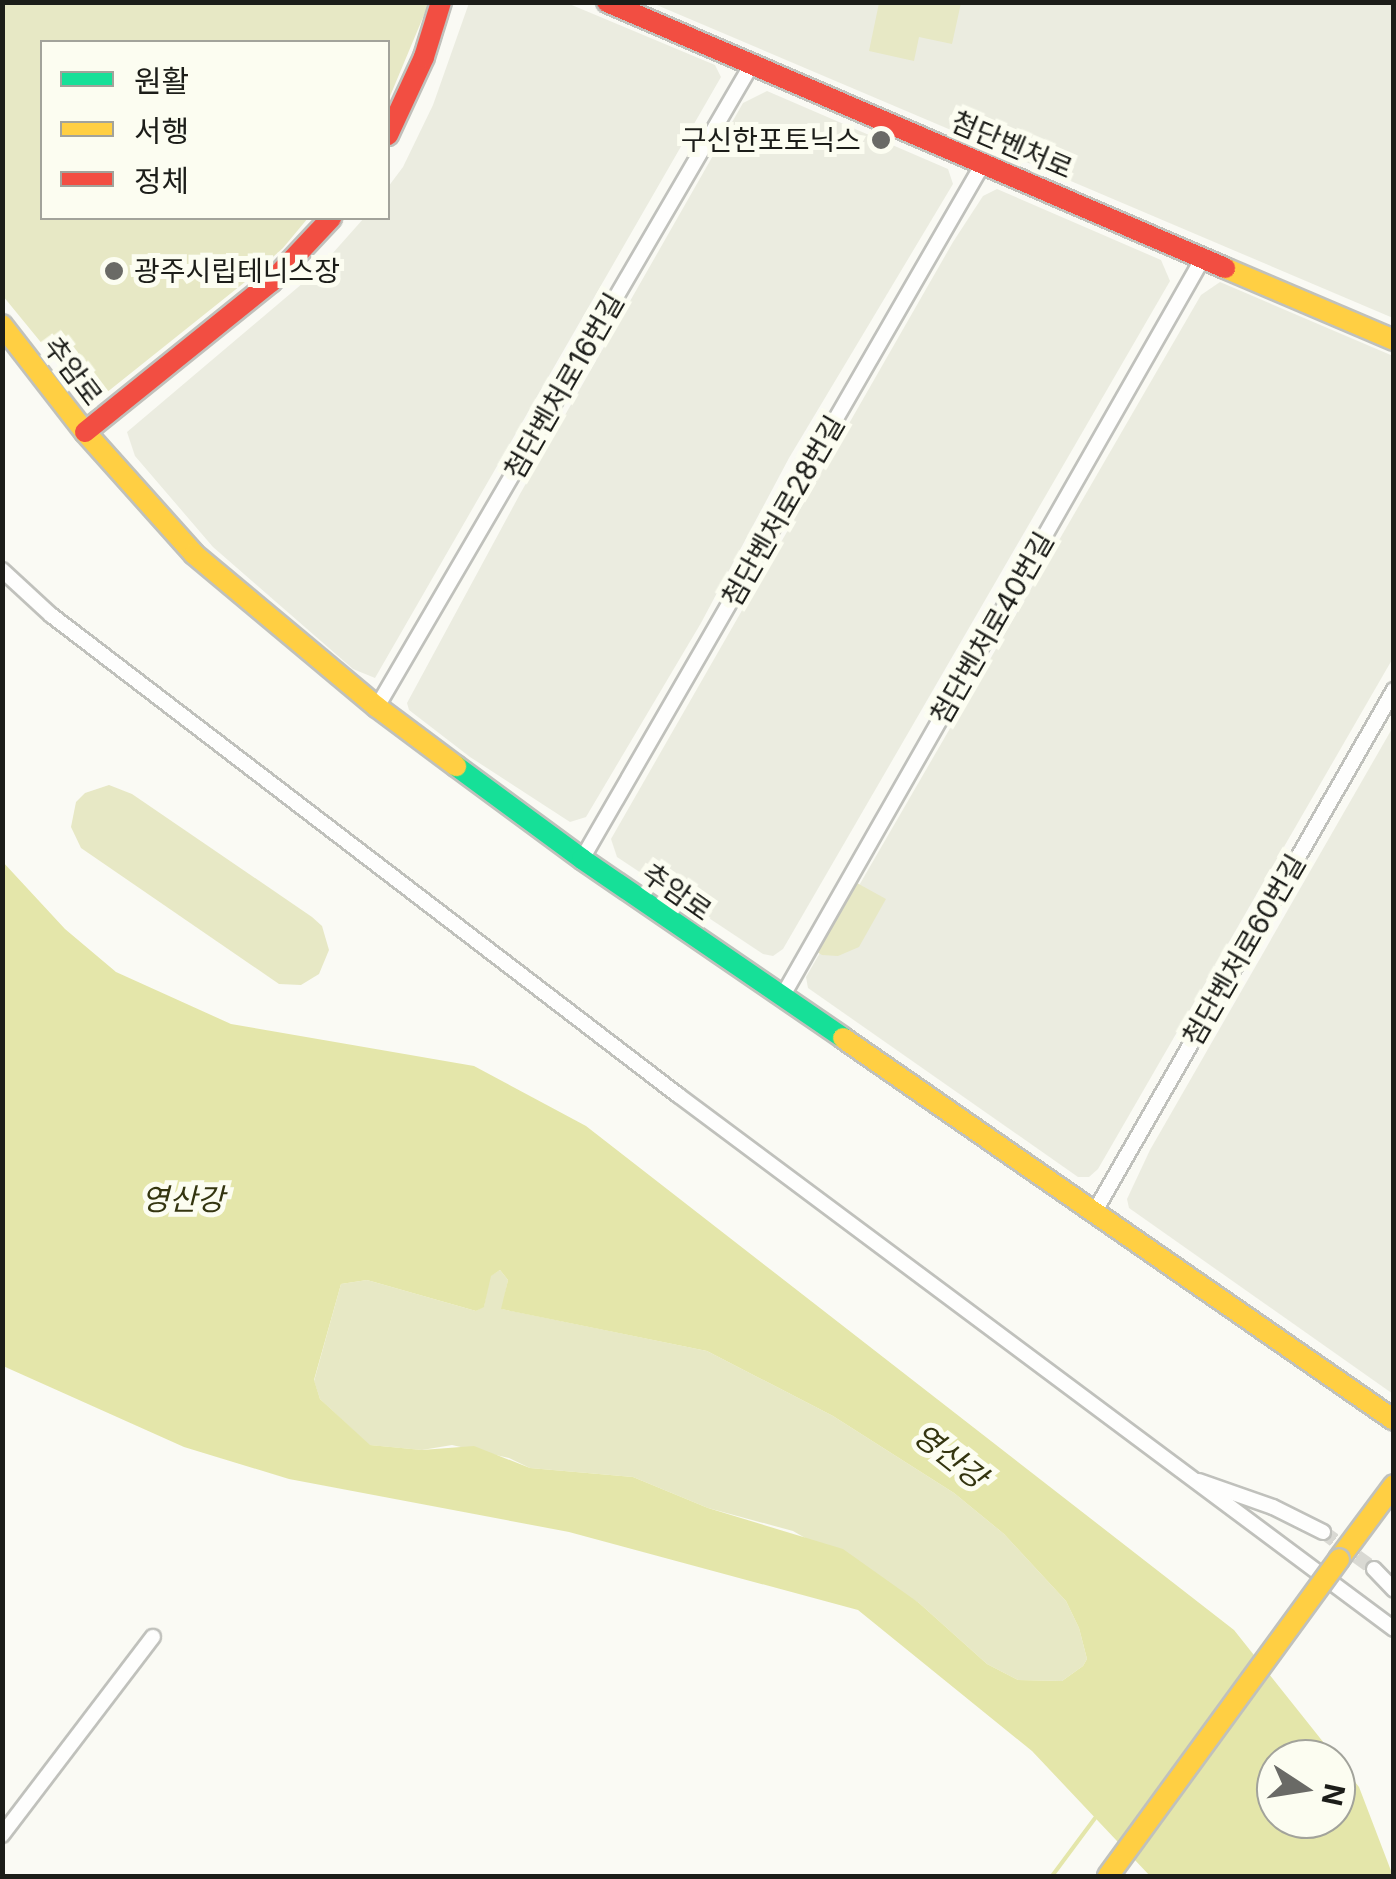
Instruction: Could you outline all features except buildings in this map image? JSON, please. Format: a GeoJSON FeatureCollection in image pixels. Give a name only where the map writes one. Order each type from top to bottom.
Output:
{"type":"FeatureCollection","features":[{"type":"Feature","properties":{"kind":"street"},"geometry":{"type":"LineString","coordinates":[[390,130],[424,57],[441,2]]}},
{"type":"Feature","properties":{"kind":"street","name":"첨단벤처로"},"geometry":{"type":"LineString","coordinates":[[607,2],[1394,340]]}},
{"type":"Feature","properties":{"kind":"street","name":"첨단벤처로16번길"},"geometry":{"type":"LineString","coordinates":[[377,708],[752,64]]}},
{"type":"Feature","properties":{"kind":"street","name":"첨단벤처로28번길"},"geometry":{"type":"LineString","coordinates":[[582,860],[984,162]]}},
{"type":"Feature","properties":{"kind":"street"},"geometry":{"type":"LineString","coordinates":[[85,432],[271,282],[329,220]]}},
{"type":"Feature","properties":{"kind":"street","name":"첨단벤처로40번길"},"geometry":{"type":"LineString","coordinates":[[782,998],[1203,258]]}},
{"type":"Feature","properties":{"kind":"street","name":"추암로"},"geometry":{"type":"LineString","coordinates":[[2,325],[85,432],[194,554],[377,708],[582,860],[1394,1420]]}},
{"type":"Feature","properties":{"kind":"street"},"geometry":{"type":"LineString","coordinates":[[2,570],[51,615],[1166,1463],[1394,1629]]}},
{"type":"Feature","properties":{"kind":"street","name":"첨단벤처로60번길"},"geometry":{"type":"LineString","coordinates":[[1095,1211],[1394,690]]}},
{"type":"Feature","properties":{"kind":"street"},"geometry":{"type":"LineString","coordinates":[[1166,1463],[1202,1483],[1273,1507],[1323,1532]]}},
{"type":"Feature","properties":{"kind":"street"},"geometry":{"type":"LineString","coordinates":[[1108,1876],[1394,1485]]}},
{"type":"Feature","properties":{"kind":"street"},"geometry":{"type":"LineString","coordinates":[[1374,1569],[1394,1590]]}},
{"type":"Feature","properties":{"kind":"street"},"geometry":{"type":"LineString","coordinates":[[2,1835],[153,1637]]}},
{"type":"Feature","properties":{"kind":"shaded area"},"geometry":{"type":"Polygon","coordinates":[[[3,2],[429,2],[390,96],[390,40],[40,40],[40,220],[306,220],[283,248],[245,282],[101,397],[84,395],[3,296],[3,2]]]}},
{"type":"Feature","properties":{"kind":"shaded area"},"geometry":{"type":"Polygon","coordinates":[[[469,3],[567,3],[715,65],[721,77],[375,678],[353,669],[213,547],[135,456],[127,432],[316,272],[362,220],[390,220],[390,184],[403,167],[433,105],[469,3]]]}},
{"type":"Feature","properties":{"kind":"shaded area"},"geometry":{"type":"Polygon","coordinates":[[[652,3],[1393,3],[1393,318],[652,3]]]}},
{"type":"Feature","properties":{"kind":"shaded area"},"geometry":{"type":"Polygon","coordinates":[[[879,3],[961,3],[952,44],[919,37],[914,61],[869,51],[879,3]]]}},
{"type":"Feature","properties":{"kind":"shaded area"},"geometry":{"type":"Polygon","coordinates":[[[767,91],[948,169],[953,184],[789,458],[701,623],[586,817],[570,822],[470,757],[409,710],[407,703],[520,494],[743,103],[767,91]]]}},
{"type":"Feature","properties":{"kind":"shaded area"},"geometry":{"type":"Polygon","coordinates":[[[997,189],[1161,260],[1170,281],[783,949],[773,956],[763,954],[617,857],[611,839],[953,242],[983,196],[997,189]]]}},
{"type":"Feature","properties":{"kind":"shaded area"},"geometry":{"type":"Polygon","coordinates":[[[1220,282],[1393,356],[1393,658],[1098,1169],[1089,1177],[1078,1177],[808,988],[806,977],[1201,295],[1220,282]]]}},
{"type":"Feature","properties":{"kind":"shaded area"},"geometry":{"type":"Polygon","coordinates":[[[1393,727],[1393,1394],[1129,1208],[1127,1199],[1150,1150],[1393,727]]]}},
{"type":"Feature","properties":{"kind":"shaded area"},"geometry":{"type":"Polygon","coordinates":[[[109,785],[132,794],[322,926],[329,950],[319,974],[301,985],[279,984],[81,848],[71,827],[76,802],[85,793],[109,785]]]}},
{"type":"Feature","properties":{"kind":"shaded area"},"geometry":{"type":"Polygon","coordinates":[[[857,883],[886,899],[859,947],[838,956],[822,955],[817,952],[857,883]]]}},
{"type":"Feature","properties":{"kind":"shaded area"},"geometry":{"type":"Polygon","coordinates":[[[500,1270],[508,1280],[502,1309],[707,1351],[833,1416],[954,1493],[1004,1534],[1066,1601],[1079,1628],[1087,1659],[1083,1666],[1062,1681],[1018,1680],[987,1664],[919,1603],[793,1531],[708,1508],[633,1477],[530,1468],[509,1458],[452,1445],[422,1450],[369,1445],[320,1399],[314,1381],[341,1284],[367,1280],[476,1311],[484,1306],[490,1276],[500,1270]]]}},
{"type":"Feature","properties":{"kind":"water","name":"영산강"},"geometry":{"type":"Polygon","coordinates":[[[2,861],[65,929],[116,972],[231,1024],[474,1066],[586,1126],[1234,1630],[1321,1739],[1256,1739],[1256,1839],[1356,1839],[1356,1783],[1393,1876],[1150,1876],[1032,1751],[858,1610],[569,1532],[289,1479],[184,1447],[3,1366],[2,861]],[[500,1270],[491,1276],[484,1307],[476,1311],[367,1280],[341,1284],[314,1380],[320,1399],[370,1445],[422,1450],[474,1446],[530,1468],[633,1477],[708,1508],[843,1549],[919,1603],[987,1664],[1018,1680],[1062,1681],[1083,1666],[1087,1659],[1079,1628],[1066,1601],[1004,1534],[954,1493],[833,1416],[707,1351],[501,1309],[508,1280],[500,1270]]]}},
{"type":"Feature","properties":{"kind":"waterway"},"geometry":{"type":"LineString","coordinates":[[1052,1876],[1095,1818]]}},
{"type":"Feature","properties":{"kind":"tunnel"},"geometry":{"type":"LineString","coordinates":[[1323,1532],[1374,1569]]}},
{"type":"Feature","properties":{"kind":"traffic: fast"},"geometry":{"type":"LineString","coordinates":[[456,766],[582,859],[843,1038]]}},
{"type":"Feature","properties":{"kind":"traffic: slow"},"geometry":{"type":"LineString","coordinates":[[1225,268],[1394,340]]}},
{"type":"Feature","properties":{"kind":"traffic: slow"},"geometry":{"type":"LineString","coordinates":[[2,325],[85,432],[194,554],[377,707],[456,766]]}},
{"type":"Feature","properties":{"kind":"traffic: slow"},"geometry":{"type":"LineString","coordinates":[[843,1038],[1394,1420]]}},
{"type":"Feature","properties":{"kind":"traffic: slow"},"geometry":{"type":"LineString","coordinates":[[1339,1559],[1394,1485]]}},
{"type":"Feature","properties":{"kind":"traffic: slow"},"geometry":{"type":"LineString","coordinates":[[1108,1876],[1339,1559]]}},
{"type":"Feature","properties":{"kind":"traffic: jam"},"geometry":{"type":"LineString","coordinates":[[390,131],[424,57],[441,2]]}},
{"type":"Feature","properties":{"kind":"traffic: jam"},"geometry":{"type":"LineString","coordinates":[[607,2],[1225,268]]}},
{"type":"Feature","properties":{"kind":"traffic: jam"},"geometry":{"type":"LineString","coordinates":[[85,432],[271,282],[329,220]]}},
{"type":"Feature","properties":{"kind":"place","name":"구신한포토닉스"},"geometry":{"type":"Point","coordinates":[881,140]}},
{"type":"Feature","properties":{"kind":"place","name":"광주시립테니스장"},"geometry":{"type":"Point","coordinates":[114,271]}}]}
